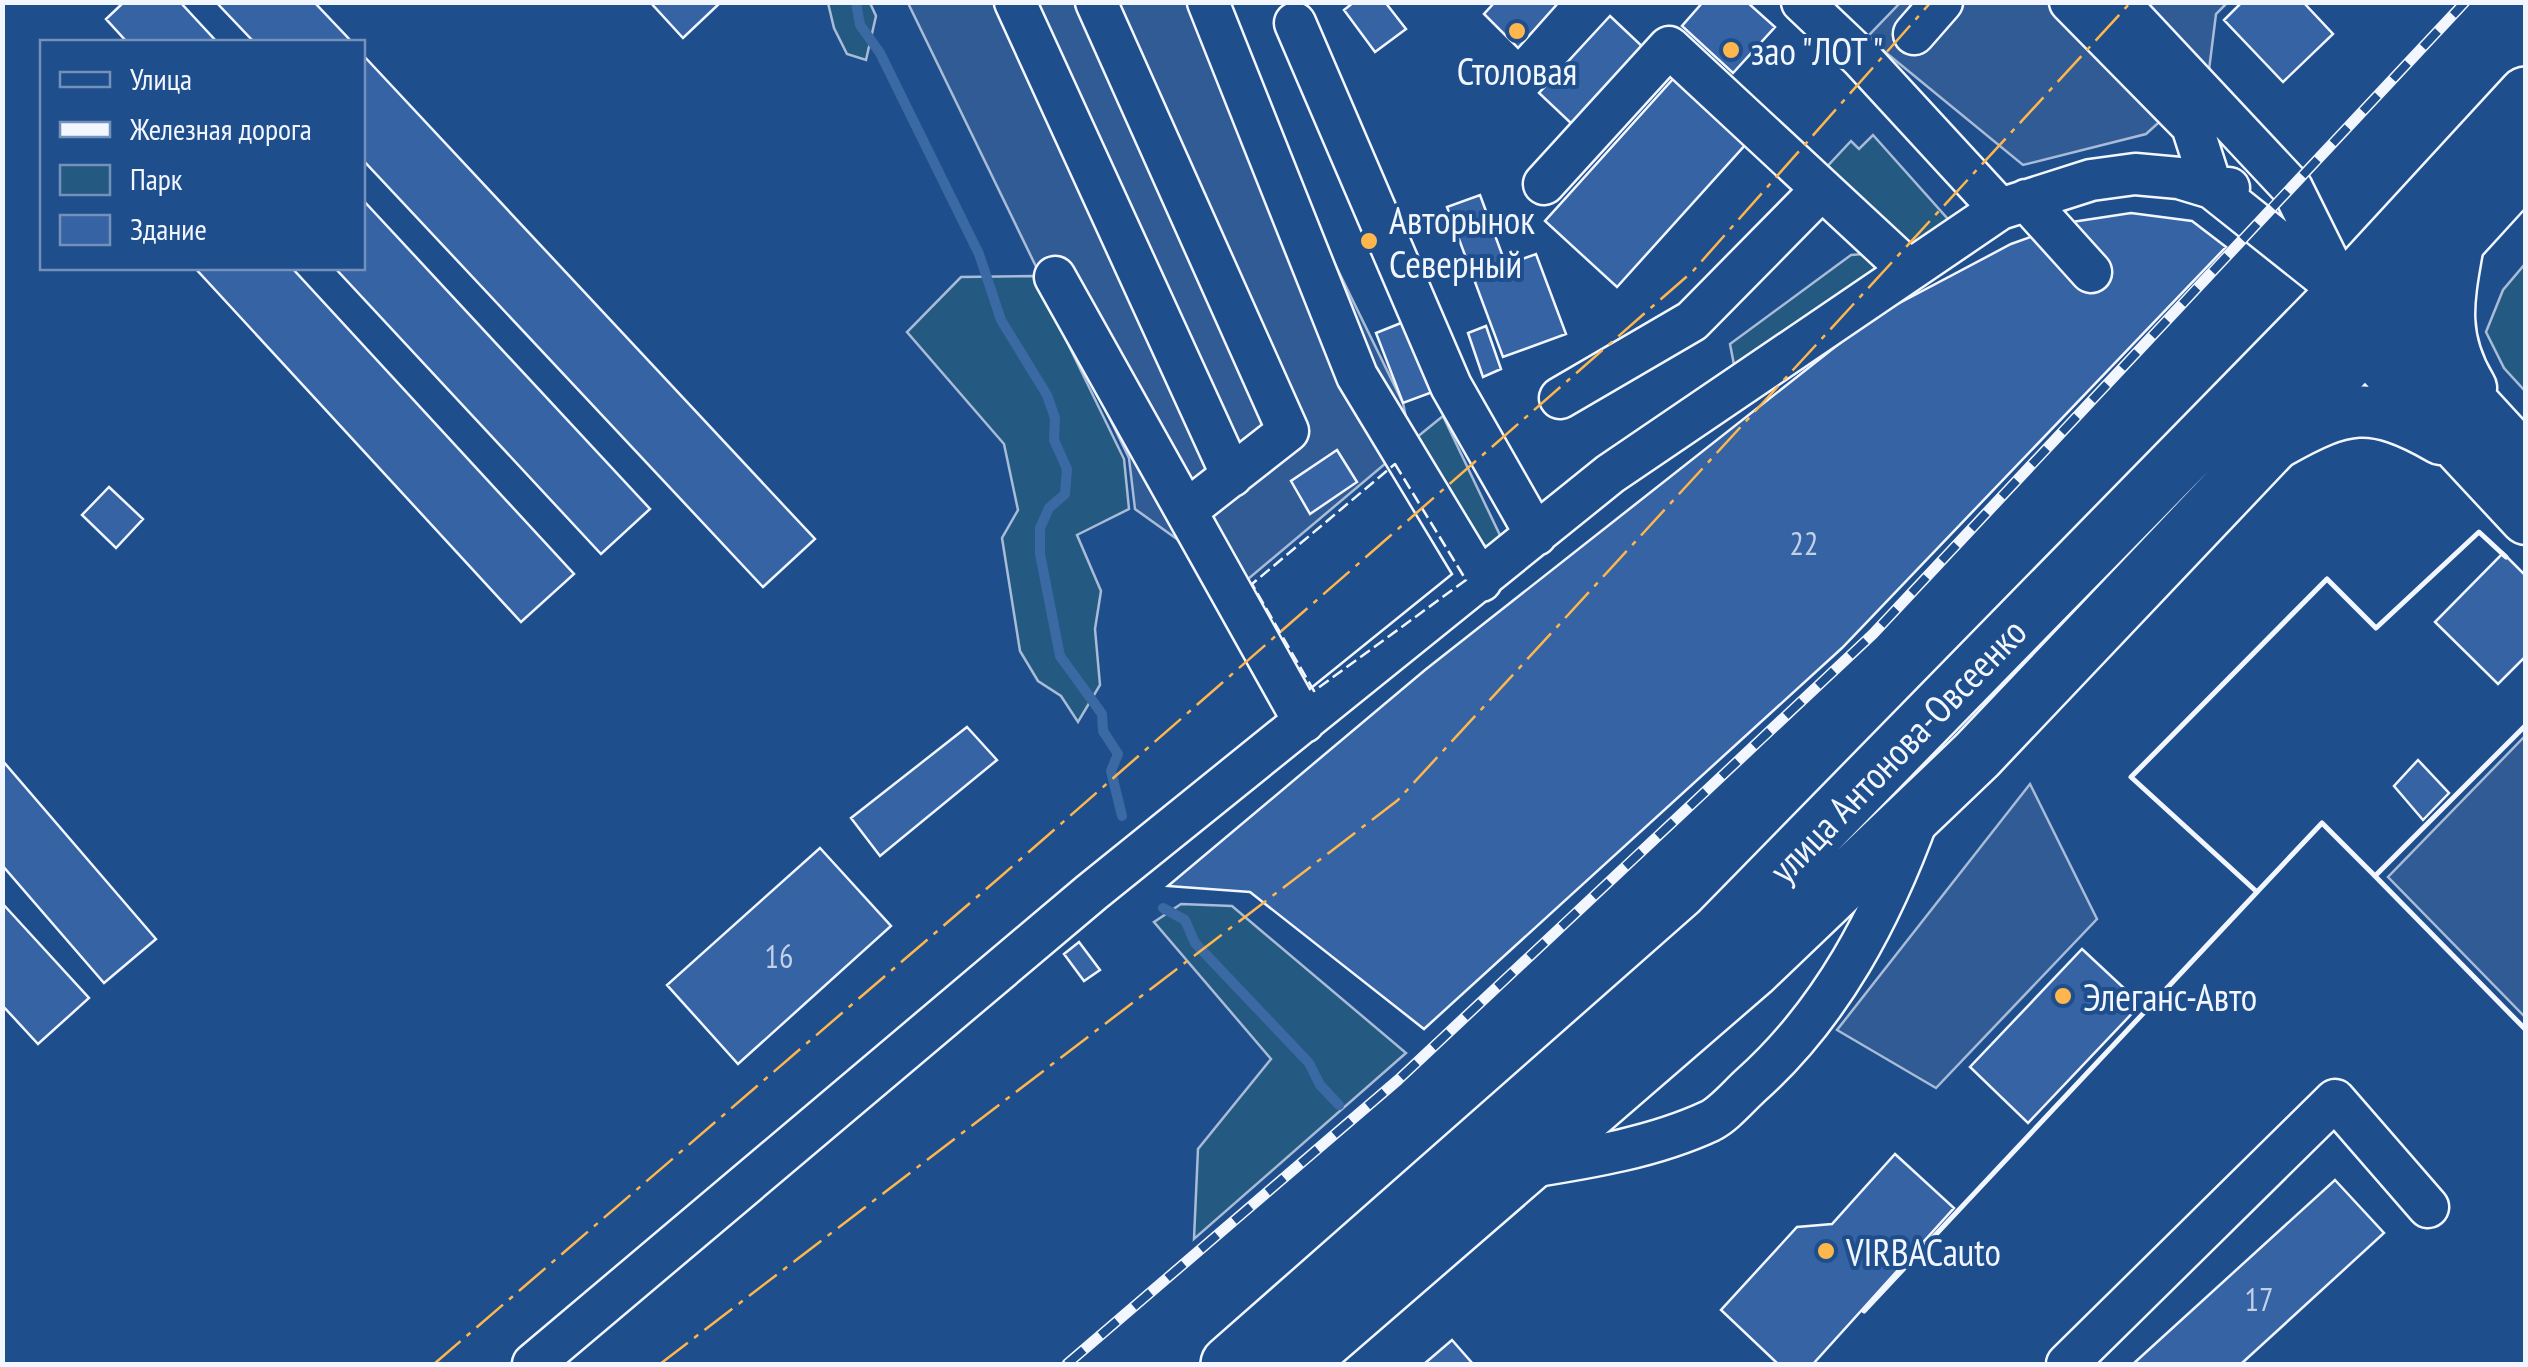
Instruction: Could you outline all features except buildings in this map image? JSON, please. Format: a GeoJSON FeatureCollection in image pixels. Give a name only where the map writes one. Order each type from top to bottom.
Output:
{"type":"FeatureCollection","features":[{"type":"Feature","properties":{"kind":"highway","name":"улица Антонова-Овсеенко"},"geometry":{"type":"LineString","coordinates":[[1296,1364],[1752,970],[1922,807],[2270,446],[2526,96]]}},
{"type":"Feature","properties":{"kind":"highway","name":"улица Антонова-Овсеенко"},"geometry":{"type":"LineString","coordinates":[[1229,1364],[1718,933],[2367,318],[2458,244],[2526,165]]}},
{"type":"Feature","properties":{"kind":"main road"},"geometry":{"type":"LineString","coordinates":[[2458,244],[2447,306],[2453,358],[2526,519]]}},
{"type":"Feature","properties":{"kind":"main road"},"geometry":{"type":"LineString","coordinates":[[2367,318],[2495,447]]}},
{"type":"Feature","properties":{"kind":"main road"},"geometry":{"type":"LineString","coordinates":[[2270,446],[2331,413],[2372,412],[2495,447]]}},
{"type":"Feature","properties":{"kind":"lane"},"geometry":{"type":"LineString","coordinates":[[1015,2],[1232,476]]}},
{"type":"Feature","properties":{"kind":"lane"},"geometry":{"type":"LineString","coordinates":[[1096,2],[1288,431],[1186,512]]}},
{"type":"Feature","properties":{"kind":"lane"},"geometry":{"type":"LineString","coordinates":[[1208,2],[1357,376],[1481,581]]}},
{"type":"Feature","properties":{"kind":"lane"},"geometry":{"type":"LineString","coordinates":[[1802,2],[2013,204],[2091,272]]}},
{"type":"Feature","properties":{"kind":"lane"},"geometry":{"type":"LineString","coordinates":[[1914,34],[1942,2]]}},
{"type":"Feature","properties":{"kind":"lane"},"geometry":{"type":"LineString","coordinates":[[2070,2],[2192,126],[2212,188],[2367,318]]}},
{"type":"Feature","properties":{"kind":"lane"},"geometry":{"type":"LineString","coordinates":[[2118,2],[2292,188],[2367,318]]}},
{"type":"Feature","properties":{"kind":"lane"},"geometry":{"type":"LineString","coordinates":[[1295,22],[1451,386],[1536,535]]}},
{"type":"Feature","properties":{"kind":"lane"},"geometry":{"type":"LineString","coordinates":[[1544,184],[1669,48],[1909,270]]}},
{"type":"Feature","properties":{"kind":"lane"},"geometry":{"type":"LineString","coordinates":[[533,1364],[1092,892],[1610,474],[1909,270],[2013,204],[2091,180],[2135,174],[2179,178],[2212,188],[2292,188]]}},
{"type":"Feature","properties":{"kind":"lane"},"geometry":{"type":"LineString","coordinates":[[1560,398],[1692,321],[1822,189]]}},
{"type":"Feature","properties":{"kind":"lane"},"geometry":{"type":"LineString","coordinates":[[1055,277],[1304,722]]}},
{"type":"Feature","properties":{"kind":"lane"},"geometry":{"type":"LineString","coordinates":[[1524,1168],[1616,1152],[1713,1120],[1779,1061],[1835,988],[1888,898],[1922,807]]}},
{"type":"Feature","properties":{"kind":"lane"},"geometry":{"type":"LineString","coordinates":[[2068,1364],[2335,1100],[2428,1207]]}},
{"type":"Feature","properties":{"kind":"green space"},"geometry":{"type":"Polygon","coordinates":[[[828,3],[870,3],[876,16],[866,60],[847,54],[834,28],[828,3]]]}},
{"type":"Feature","properties":{"kind":"green space"},"geometry":{"type":"Polygon","coordinates":[[[1873,135],[1955,227],[1922,246],[1902,240],[1823,171],[1851,141],[1859,149],[1873,135]]]}},
{"type":"Feature","properties":{"kind":"green space"},"geometry":{"type":"Polygon","coordinates":[[[1863,254],[1879,267],[1736,375],[1730,344],[1851,255],[1863,254]]]}},
{"type":"Feature","properties":{"kind":"green space"},"geometry":{"type":"Polygon","coordinates":[[[2525,264],[2525,391],[2504,368],[2486,332],[2503,290],[2525,264]]]}},
{"type":"Feature","properties":{"kind":"green space"},"geometry":{"type":"Polygon","coordinates":[[[1035,276],[1124,459],[1129,509],[1077,535],[1101,591],[1095,629],[1100,685],[1078,722],[1061,696],[1038,681],[1020,651],[1002,538],[1018,510],[1004,444],[907,332],[961,277],[1035,276]]]}},
{"type":"Feature","properties":{"kind":"green space"},"geometry":{"type":"Polygon","coordinates":[[[1443,416],[1508,552],[1494,553],[1483,544],[1411,442],[1443,416]]]}},
{"type":"Feature","properties":{"kind":"green space"},"geometry":{"type":"Polygon","coordinates":[[[1181,904],[1232,906],[1406,1053],[1194,1239],[1198,1149],[1271,1059],[1154,922],[1181,904]]]}},
{"type":"Feature","properties":{"kind":"shaded area"},"geometry":{"type":"Polygon","coordinates":[[[908,3],[1207,3],[1403,403],[1411,442],[1241,585],[1135,509],[1129,458],[908,3]]]}},
{"type":"Feature","properties":{"kind":"shaded area"},"geometry":{"type":"Polygon","coordinates":[[[1900,3],[2227,3],[2216,14],[2208,78],[2146,134],[2023,165],[1851,24],[1868,36],[1900,3]]]}},
{"type":"Feature","properties":{"kind":"shaded area"},"geometry":{"type":"Polygon","coordinates":[[[2525,736],[2525,1017],[2388,877],[2525,736]]]}},
{"type":"Feature","properties":{"kind":"shaded area"},"geometry":{"type":"Polygon","coordinates":[[[2030,784],[2097,919],[1936,1088],[1837,1030],[2030,784]]]}},
{"type":"Feature","properties":{"kind":"waterway"},"geometry":{"type":"LineString","coordinates":[[856,2],[860,25],[880,53],[979,254],[1001,320],[1047,395],[1055,418],[1054,440],[1067,469],[1065,494],[1049,508],[1040,528],[1040,554],[1060,656],[1102,714],[1103,731],[1118,754],[1111,771],[1122,816]]}},
{"type":"Feature","properties":{"kind":"waterway"},"geometry":{"type":"LineString","coordinates":[[1163,908],[1185,920],[1195,943],[1309,1063],[1320,1085],[1339,1105]]}},
{"type":"Feature","properties":{"kind":"railway"},"geometry":{"type":"LineString","coordinates":[[1067,1364],[1398,1080],[1873,634],[2465,2]]}},
{"type":"Feature","properties":{"kind":"fence"},"geometry":{"type":"LineString","coordinates":[[1395,464],[1466,580],[1314,691],[1252,584],[1395,464]]}},
{"type":"Feature","properties":{"kind":"wall"},"geometry":{"type":"LineString","coordinates":[[2506,557],[2479,532],[2376,628],[2327,579],[2131,777],[2257,892],[2322,823],[2375,876],[2526,725]]}},
{"type":"Feature","properties":{"kind":"wall"},"geometry":{"type":"LineString","coordinates":[[2372,873],[2526,1030]]}},
{"type":"Feature","properties":{"kind":"wall"},"geometry":{"type":"LineString","coordinates":[[1864,1311],[2258,891]]}},
{"type":"Feature","properties":{"kind":"power"},"geometry":{"type":"LineString","coordinates":[[434,1364],[999,878],[1693,271],[1931,2]]}},
{"type":"Feature","properties":{"kind":"power"},"geometry":{"type":"LineString","coordinates":[[660,1364],[1398,800],[2131,2]]}},
{"type":"Feature","properties":{"kind":"place","name":"Столовая"},"geometry":{"type":"Point","coordinates":[1517,31]}},
{"type":"Feature","properties":{"kind":"place","name":"зао \"ЛОТ \""},"geometry":{"type":"Point","coordinates":[1731,50]}},
{"type":"Feature","properties":{"kind":"place","name":"Авторынок Северный"},"geometry":{"type":"Point","coordinates":[1369,241]}},
{"type":"Feature","properties":{"kind":"place","name":"Элеганс-Авто"},"geometry":{"type":"Point","coordinates":[2063,996]}},
{"type":"Feature","properties":{"kind":"place","name":"VIRBACauto"},"geometry":{"type":"Point","coordinates":[1826,1251]}}]}
